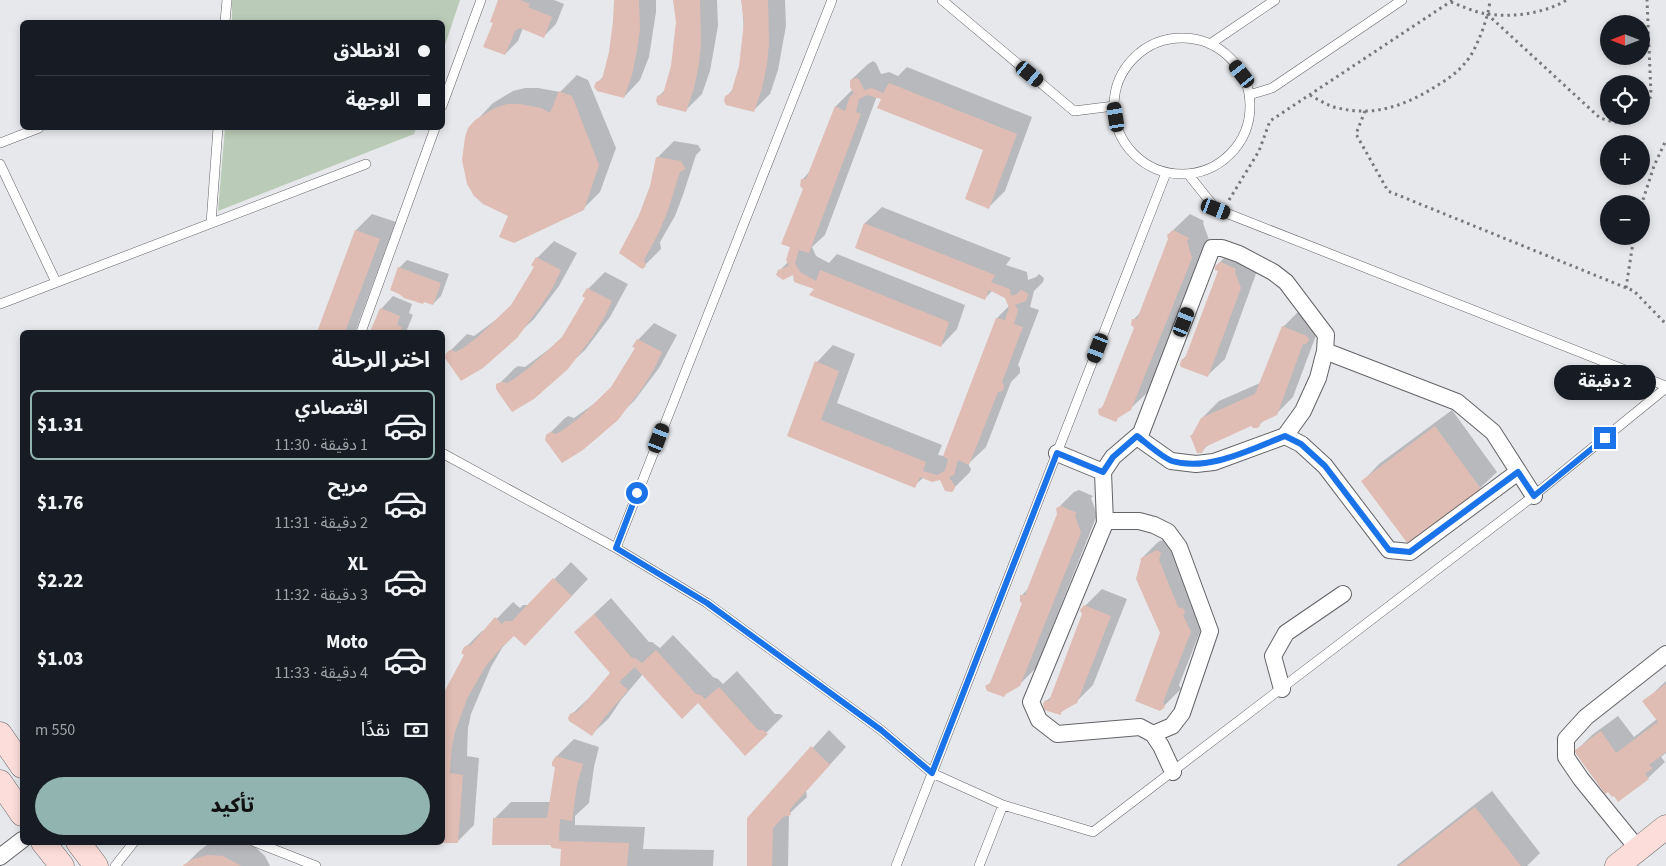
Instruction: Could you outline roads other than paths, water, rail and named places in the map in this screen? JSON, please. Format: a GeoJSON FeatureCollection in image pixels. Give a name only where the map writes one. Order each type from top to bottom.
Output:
{"type":"FeatureCollection","features":[{"type":"Feature","properties":{"kind":"main road"},"geometry":{"type":"LineString","coordinates":[[0,734],[20,763]]}},
{"type":"Feature","properties":{"kind":"main road"},"geometry":{"type":"LineString","coordinates":[[0,782],[20,811]]}},
{"type":"Feature","properties":{"kind":"main road"},"geometry":{"type":"LineString","coordinates":[[1617,866],[1666,827]]}},
{"type":"Feature","properties":{"kind":"main road"},"geometry":{"type":"LineString","coordinates":[[45,845],[62,866]]}},
{"type":"Feature","properties":{"kind":"main road"},"geometry":{"type":"LineString","coordinates":[[80,845],[96,866]]}},
{"type":"Feature","properties":{"kind":"street"},"geometry":{"type":"LineString","coordinates":[[1137,436],[1171,461],[1196,464],[1214,462],[1285,436],[1304,411],[1318,378],[1325,351],[1326,335],[1286,282],[1273,272],[1239,254],[1222,248],[1212,248],[1141,433],[1137,436],[1113,457],[1103,472],[1105,523],[1031,702],[1039,720],[1057,734],[1140,727],[1153,734],[1173,772]]}},
{"type":"Feature","properties":{"kind":"street"},"geometry":{"type":"LineString","coordinates":[[1325,351],[1457,402],[1493,432],[1534,496]]}},
{"type":"Feature","properties":{"kind":"street"},"geometry":{"type":"LineString","coordinates":[[1285,436],[1301,444],[1325,466],[1389,550],[1410,552],[1518,472]]}},
{"type":"Feature","properties":{"kind":"street"},"geometry":{"type":"LineString","coordinates":[[1057,453],[1103,472]]}},
{"type":"Feature","properties":{"kind":"street"},"geometry":{"type":"LineString","coordinates":[[1105,523],[1108,521],[1140,521],[1168,532],[1179,547],[1210,631],[1182,713],[1172,726],[1153,734]]}},
{"type":"Feature","properties":{"kind":"street"},"geometry":{"type":"LineString","coordinates":[[1282,689],[1273,656],[1286,633],[1343,594]]}},
{"type":"Feature","properties":{"kind":"street"},"geometry":{"type":"LineString","coordinates":[[1638,849],[1581,780],[1566,756],[1566,739],[1586,716],[1666,654]]}},
{"type":"Feature","properties":{"kind":"street"},"geometry":{"type":"LineString","coordinates":[[0,857],[20,842]]}},
{"type":"Feature","properties":{"kind":"lane"},"geometry":{"type":"LineString","coordinates":[[225,20],[227,0]]}},
{"type":"Feature","properties":{"kind":"lane"},"geometry":{"type":"LineString","coordinates":[[445,98],[481,0]]}},
{"type":"Feature","properties":{"kind":"lane"},"geometry":{"type":"LineString","coordinates":[[616,548],[832,0]]}},
{"type":"Feature","properties":{"kind":"lane"},"geometry":{"type":"LineString","coordinates":[[942,0],[1074,111],[1114,106]]}},
{"type":"Feature","properties":{"kind":"lane"},"geometry":{"type":"LineString","coordinates":[[1210,44],[1275,0]]}},
{"type":"Feature","properties":{"kind":"lane"},"geometry":{"type":"LineString","coordinates":[[1249,95],[1272,88],[1402,0]]}},
{"type":"Feature","properties":{"kind":"lane"},"geometry":{"type":"LineString","coordinates":[[1188,38],[1210,44],[1228,56],[1242,74],[1249,95],[1250,118],[1242,139],[1233,151],[1210,169],[1188,174],[1166,173],[1145,163],[1129,148],[1118,128],[1114,106],[1118,84],[1128,64],[1145,49],[1173,39],[1188,38]]}},
{"type":"Feature","properties":{"kind":"lane"},"geometry":{"type":"LineString","coordinates":[[0,143],[34,130]]}},
{"type":"Feature","properties":{"kind":"lane"},"geometry":{"type":"LineString","coordinates":[[211,223],[218,130]]}},
{"type":"Feature","properties":{"kind":"lane"},"geometry":{"type":"LineString","coordinates":[[362,330],[434,130]]}},
{"type":"Feature","properties":{"kind":"lane"},"geometry":{"type":"LineString","coordinates":[[0,164],[56,282]]}},
{"type":"Feature","properties":{"kind":"lane"},"geometry":{"type":"LineString","coordinates":[[0,304],[366,164]]}},
{"type":"Feature","properties":{"kind":"lane"},"geometry":{"type":"LineString","coordinates":[[896,866],[1166,173]]}},
{"type":"Feature","properties":{"kind":"lane"},"geometry":{"type":"LineString","coordinates":[[445,455],[616,548],[707,603],[881,730],[932,773],[1003,805],[1092,832],[1534,496],[1666,387],[1216,209],[1188,174]]}},
{"type":"Feature","properties":{"kind":"lane"},"geometry":{"type":"LineString","coordinates":[[979,866],[1003,805]]}},
{"type":"Feature","properties":{"kind":"lane"},"geometry":{"type":"LineString","coordinates":[[115,866],[132,845]]}},
{"type":"Feature","properties":{"kind":"lane"},"geometry":{"type":"LineString","coordinates":[[264,845],[316,866]]}}]}
